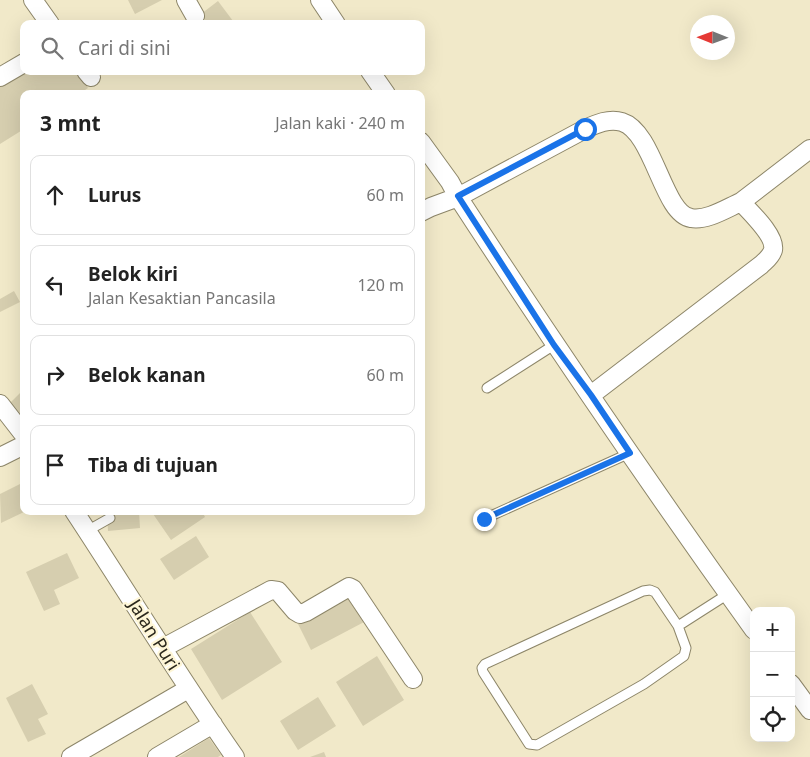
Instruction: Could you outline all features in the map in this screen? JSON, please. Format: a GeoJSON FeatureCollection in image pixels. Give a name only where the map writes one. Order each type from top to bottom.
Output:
{"type":"FeatureCollection","features":[{"type":"Feature","properties":{"kind":"street"},"geometry":{"type":"LineString","coordinates":[[33,0],[47,20]]}},
{"type":"Feature","properties":{"kind":"street"},"geometry":{"type":"LineString","coordinates":[[186,0],[195,16]]}},
{"type":"Feature","properties":{"kind":"street"},"geometry":{"type":"LineString","coordinates":[[320,0],[333,20]]}},
{"type":"Feature","properties":{"kind":"street"},"geometry":{"type":"LineString","coordinates":[[0,77],[20,65]]}},
{"type":"Feature","properties":{"kind":"street"},"geometry":{"type":"LineString","coordinates":[[373,75],[383,90]]}},
{"type":"Feature","properties":{"kind":"street"},"geometry":{"type":"LineString","coordinates":[[425,209],[458,196],[585,129],[601,122],[612,120],[629,126],[642,139],[675,206],[684,217],[697,219],[741,202],[810,149]]}},
{"type":"Feature","properties":{"kind":"street"},"geometry":{"type":"LineString","coordinates":[[425,148],[450,182],[554,345],[591,395],[750,625]]}},
{"type":"Feature","properties":{"kind":"street"},"geometry":{"type":"LineString","coordinates":[[591,395],[761,265],[770,256],[773,247],[772,240],[741,202]]}},
{"type":"Feature","properties":{"kind":"street"},"geometry":{"type":"LineString","coordinates":[[0,404],[20,430]]}},
{"type":"Feature","properties":{"kind":"street"},"geometry":{"type":"LineString","coordinates":[[0,456],[20,448]]}},
{"type":"Feature","properties":{"kind":"street","name":"Jalan Puri"},"geometry":{"type":"LineString","coordinates":[[77,515],[188,689],[235,757]]}},
{"type":"Feature","properties":{"kind":"street"},"geometry":{"type":"LineString","coordinates":[[163,648],[271,590],[278,591],[295,611],[300,614],[349,587],[354,589],[413,680]]}},
{"type":"Feature","properties":{"kind":"street"},"geometry":{"type":"LineString","coordinates":[[71,757],[188,689]]}},
{"type":"Feature","properties":{"kind":"street"},"geometry":{"type":"LineString","coordinates":[[795,689],[810,710]]}},
{"type":"Feature","properties":{"kind":"street"},"geometry":{"type":"LineString","coordinates":[[157,757],[212,724]]}},
{"type":"Feature","properties":{"kind":"lane"},"geometry":{"type":"LineString","coordinates":[[487,388],[554,345]]}},
{"type":"Feature","properties":{"kind":"lane"},"geometry":{"type":"LineString","coordinates":[[484,519],[630,453]]}},
{"type":"Feature","properties":{"kind":"lane"},"geometry":{"type":"LineString","coordinates":[[87,531],[110,518]]}},
{"type":"Feature","properties":{"kind":"lane"},"geometry":{"type":"LineString","coordinates":[[650,590],[655,592],[678,626],[686,648],[684,656],[644,684],[537,745],[528,744],[482,668],[485,664],[643,591],[650,590]]}},
{"type":"Feature","properties":{"kind":"lane"},"geometry":{"type":"LineString","coordinates":[[678,626],[728,594]]}},
{"type":"Feature","properties":{"kind":"building"},"geometry":{"type":"Polygon","coordinates":[[[128,0],[162,0],[135,14],[128,0]]]}},
{"type":"Feature","properties":{"kind":"building"},"geometry":{"type":"Polygon","coordinates":[[[218,1],[232,20],[205,20],[201,14],[218,1]]]}},
{"type":"Feature","properties":{"kind":"building"},"geometry":{"type":"Polygon","coordinates":[[[20,74],[80,75],[88,88],[85,90],[20,90],[20,132],[0,144],[0,87],[20,74]]]}},
{"type":"Feature","properties":{"kind":"building"},"geometry":{"type":"Polygon","coordinates":[[[14,291],[20,302],[0,312],[0,299],[14,291]]]}},
{"type":"Feature","properties":{"kind":"building"},"geometry":{"type":"Polygon","coordinates":[[[20,393],[20,415],[9,404],[20,393]]]}},
{"type":"Feature","properties":{"kind":"building"},"geometry":{"type":"Polygon","coordinates":[[[20,484],[20,514],[1,523],[0,494],[20,484]]]}},
{"type":"Feature","properties":{"kind":"building"},"geometry":{"type":"Polygon","coordinates":[[[107,515],[139,515],[140,528],[108,531],[107,515]]]}},
{"type":"Feature","properties":{"kind":"building"},"geometry":{"type":"Polygon","coordinates":[[[154,515],[204,515],[205,517],[171,540],[154,515]]]}},
{"type":"Feature","properties":{"kind":"building"},"geometry":{"type":"Polygon","coordinates":[[[196,536],[209,557],[174,580],[160,559],[196,536]]]}},
{"type":"Feature","properties":{"kind":"building"},"geometry":{"type":"Polygon","coordinates":[[[67,553],[79,578],[54,590],[60,604],[44,611],[26,572],[67,553]]]}},
{"type":"Feature","properties":{"kind":"building"},"geometry":{"type":"Polygon","coordinates":[[[353,595],[366,621],[311,650],[298,624],[353,595]]]}},
{"type":"Feature","properties":{"kind":"building"},"geometry":{"type":"Polygon","coordinates":[[[250,612],[282,662],[222,700],[191,649],[250,612]]]}},
{"type":"Feature","properties":{"kind":"building"},"geometry":{"type":"Polygon","coordinates":[[[377,656],[404,700],[363,726],[336,682],[377,656]]]}},
{"type":"Feature","properties":{"kind":"building"},"geometry":{"type":"Polygon","coordinates":[[[32,684],[48,714],[38,719],[46,734],[28,742],[6,698],[32,684]]]}},
{"type":"Feature","properties":{"kind":"building"},"geometry":{"type":"Polygon","coordinates":[[[318,697],[336,726],[298,750],[280,721],[318,697]]]}},
{"type":"Feature","properties":{"kind":"building"},"geometry":{"type":"Polygon","coordinates":[[[209,738],[221,755],[218,757],[179,757],[209,738]]]}},
{"type":"Feature","properties":{"kind":"building"},"geometry":{"type":"Polygon","coordinates":[[[324,752],[326,757],[310,757],[324,752]]]}},
{"type":"Feature","properties":{"kind":"route"},"geometry":{"type":"LineString","coordinates":[[484,519],[630,453],[554,345],[458,196],[585,129]]}}]}
